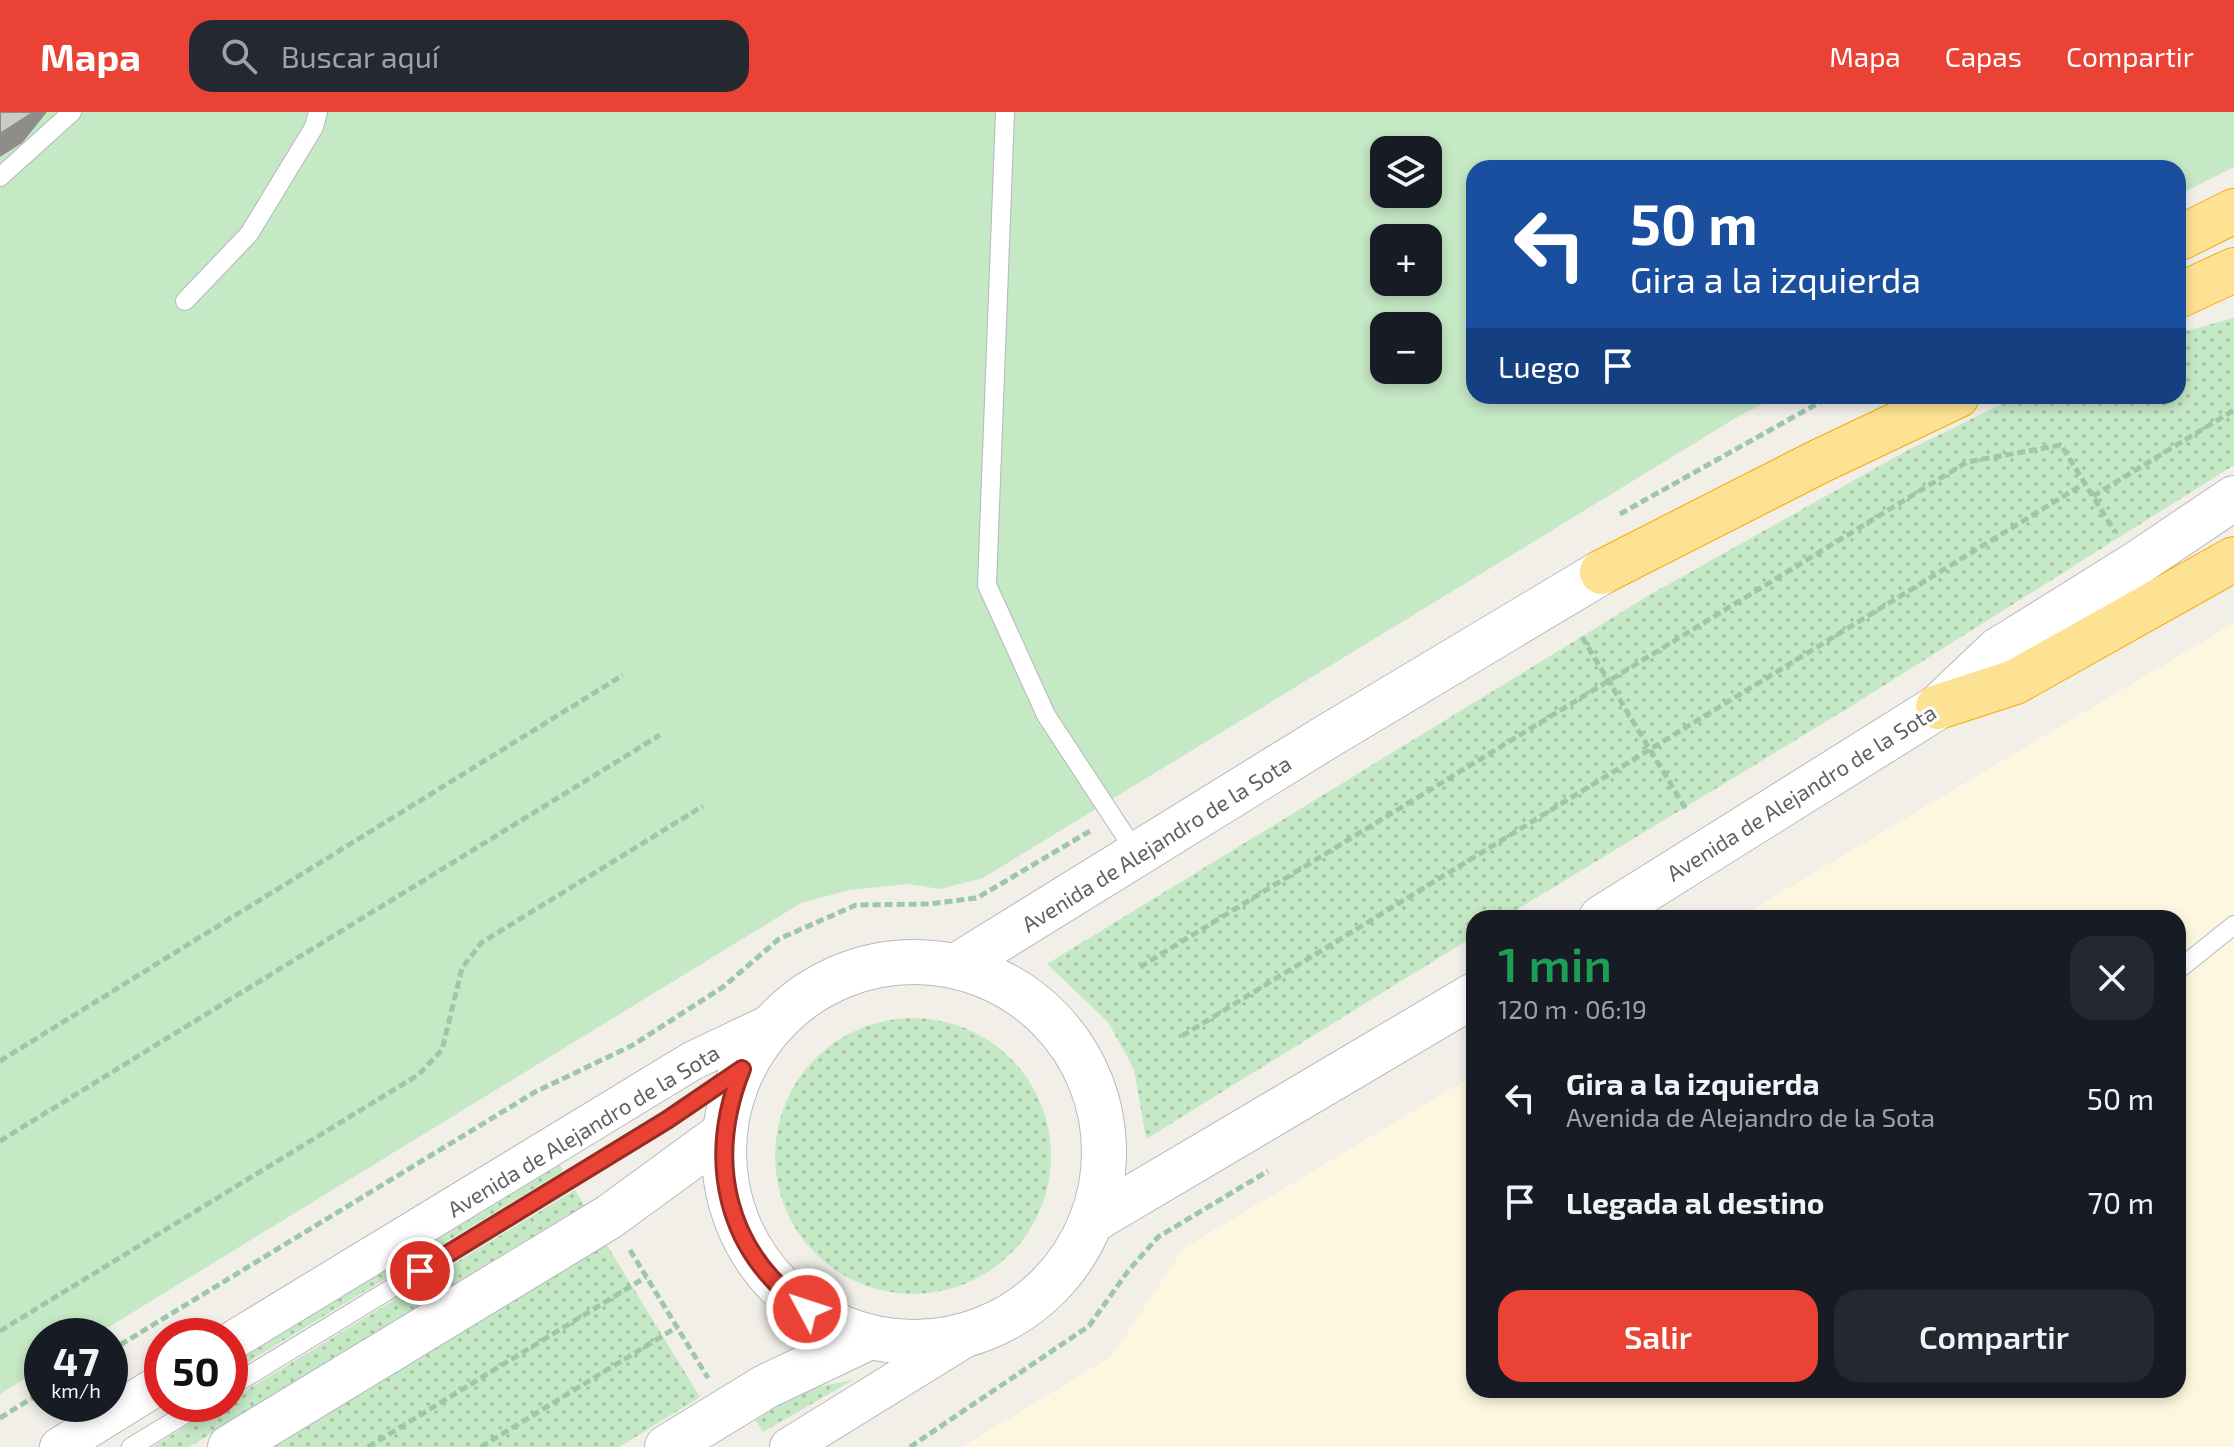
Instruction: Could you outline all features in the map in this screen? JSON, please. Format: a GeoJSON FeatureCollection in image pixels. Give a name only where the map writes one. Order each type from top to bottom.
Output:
{"type":"FeatureCollection","features":[{"type":"Feature","properties":{"kind":"highway"},"geometry":{"type":"LineString","coordinates":[[2186,235],[2234,211]]}},
{"type":"Feature","properties":{"kind":"highway"},"geometry":{"type":"LineString","coordinates":[[2186,292],[2234,270]]}},
{"type":"Feature","properties":{"kind":"highway"},"geometry":{"type":"LineString","coordinates":[[1602,572],[1873,404]]}},
{"type":"Feature","properties":{"kind":"highway"},"geometry":{"type":"LineString","coordinates":[[1602,572],[1818,462],[1940,404]]}},
{"type":"Feature","properties":{"kind":"highway"},"geometry":{"type":"LineString","coordinates":[[1938,707],[2015,682],[2234,559]]}},
{"type":"Feature","properties":{"kind":"main road","name":"Avenida de Alejandro de la Sota"},"geometry":{"type":"LineString","coordinates":[[1614,910],[1938,707],[1998,650],[2136,564],[2234,498]]}},
{"type":"Feature","properties":{"kind":"main road","name":"Avenida de Alejandro de la Sota"},"geometry":{"type":"LineString","coordinates":[[956,966],[1602,572]]}},
{"type":"Feature","properties":{"kind":"main road"},"geometry":{"type":"LineString","coordinates":[[923,961],[956,966],[991,977],[1022,995],[1050,1019],[1073,1047],[1090,1079],[1101,1114],[1105,1150],[1102,1186],[1092,1221],[1077,1252],[1040,1295],[1002,1322],[970,1335],[920,1343],[868,1338],[826,1321],[789,1296],[758,1262],[736,1223],[725,1179],[724,1133],[730,1100],[756,1044],[774,1022],[827,982],[890,962],[923,961]]}},
{"type":"Feature","properties":{"kind":"main road"},"geometry":{"type":"LineString","coordinates":[[1092,1221],[1466,1000]]}},
{"type":"Feature","properties":{"kind":"main road"},"geometry":{"type":"LineString","coordinates":[[230,1447],[609,1217],[724,1133]]}},
{"type":"Feature","properties":{"kind":"main road"},"geometry":{"type":"LineString","coordinates":[[667,1447],[765,1387],[868,1338]]}},
{"type":"Feature","properties":{"kind":"street","name":"Avenida de Alejandro de la Sota"},"geometry":{"type":"LineString","coordinates":[[248,1331],[692,1061],[774,1022]]}},
{"type":"Feature","properties":{"kind":"street"},"geometry":{"type":"LineString","coordinates":[[789,1447],[970,1335]]}},
{"type":"Feature","properties":{"kind":"street"},"geometry":{"type":"LineString","coordinates":[[59,1447],[144,1394]]}},
{"type":"Feature","properties":{"kind":"lane"},"geometry":{"type":"LineString","coordinates":[[0,177],[72,112]]}},
{"type":"Feature","properties":{"kind":"lane"},"geometry":{"type":"LineString","coordinates":[[185,301],[249,234],[314,127],[318,112]]}},
{"type":"Feature","properties":{"kind":"lane"},"geometry":{"type":"LineString","coordinates":[[1005,112],[987,585],[1046,715],[1137,854]]}},
{"type":"Feature","properties":{"kind":"lane"},"geometry":{"type":"LineString","coordinates":[[2186,964],[2234,925]]}},
{"type":"Feature","properties":{"kind":"lane","name":"Avenida de Alejandro de la Sota"},"geometry":{"type":"LineString","coordinates":[[248,1376],[667,1120],[742,1069]]}},
{"type":"Feature","properties":{"kind":"lane"},"geometry":{"type":"LineString","coordinates":[[131,1447],[172,1422]]}},
{"type":"Feature","properties":{"kind":"path"},"geometry":{"type":"LineString","coordinates":[[2093,496],[2234,410]]}},
{"type":"Feature","properties":{"kind":"path"},"geometry":{"type":"LineString","coordinates":[[1140,967],[1967,462],[2061,445],[2119,538]]}},
{"type":"Feature","properties":{"kind":"path"},"geometry":{"type":"LineString","coordinates":[[1182,1036],[2085,483]]}},
{"type":"Feature","properties":{"kind":"path"},"geometry":{"type":"LineString","coordinates":[[1582,637],[1687,811]]}},
{"type":"Feature","properties":{"kind":"path"},"geometry":{"type":"LineString","coordinates":[[0,1061],[623,675]]}},
{"type":"Feature","properties":{"kind":"path"},"geometry":{"type":"LineString","coordinates":[[0,1141],[660,735]]}},
{"type":"Feature","properties":{"kind":"path"},"geometry":{"type":"LineString","coordinates":[[0,1331],[418,1075],[442,1050],[462,968],[481,943],[703,806]]}},
{"type":"Feature","properties":{"kind":"path"},"geometry":{"type":"LineString","coordinates":[[128,1340],[535,1092],[633,1045],[723,987],[779,939],[856,905],[929,904],[977,898],[1067,844]]}},
{"type":"Feature","properties":{"kind":"path"},"geometry":{"type":"LineString","coordinates":[[910,1447],[1089,1326],[1128,1271],[1158,1237],[1268,1171]]}},
{"type":"Feature","properties":{"kind":"path"},"geometry":{"type":"LineString","coordinates":[[626,1243],[712,1385]]}},
{"type":"Feature","properties":{"kind":"path"},"geometry":{"type":"LineString","coordinates":[[368,1447],[646,1277]]}},
{"type":"Feature","properties":{"kind":"path"},"geometry":{"type":"LineString","coordinates":[[481,1447],[677,1327]]}},
{"type":"Feature","properties":{"kind":"path"},"geometry":{"type":"LineString","coordinates":[[0,1418],[24,1403]]}},
{"type":"Feature","properties":{"kind":"shaded area"},"geometry":{"type":"Polygon","coordinates":[[[2234,623],[2234,1447],[962,1447],[1112,1356],[1184,1248],[1466,1080],[1466,1398],[2186,1398],[2186,910],[1751,910],[2234,623]]]}},
{"type":"Feature","properties":{"kind":"green space"},"geometry":{"type":"Polygon","coordinates":[[[0,112],[2234,112],[2234,167],[2186,191],[2186,160],[1466,160],[1466,404],[1762,404],[983,878],[940,889],[908,884],[850,890],[801,903],[123,1318],[24,1318],[24,1379],[0,1394],[0,112]]]}},
{"type":"Feature","properties":{"kind":"green space"},"geometry":{"type":"Polygon","coordinates":[[[2234,318],[2234,465],[1845,710],[1516,910],[1466,910],[1466,941],[1146,1139],[1134,1069],[1108,1022],[1047,964],[1653,593],[1908,450],[2002,404],[2186,404],[2186,331],[2234,318]]]}},
{"type":"Feature","properties":{"kind":"green space"},"geometry":{"type":"Polygon","coordinates":[[[927,1018],[978,1034],[1001,1049],[1020,1068],[1041,1103],[1049,1129],[1049,1183],[1041,1209],[1028,1233],[1011,1254],[990,1271],[966,1284],[927,1294],[899,1294],[848,1278],[825,1263],[806,1244],[785,1209],[777,1183],[775,1142],[791,1091],[806,1068],[825,1049],[860,1028],[886,1020],[927,1018]]]}},
{"type":"Feature","properties":{"kind":"green space"},"geometry":{"type":"Polygon","coordinates":[[[558,1161],[563,1171],[248,1362],[248,1349],[558,1161]]]}},
{"type":"Feature","properties":{"kind":"green space"},"geometry":{"type":"Polygon","coordinates":[[[575,1190],[585,1206],[248,1411],[248,1389],[575,1190]]]}},
{"type":"Feature","properties":{"kind":"green space"},"geometry":{"type":"Polygon","coordinates":[[[605,1242],[700,1397],[619,1447],[272,1447],[605,1242]]]}},
{"type":"Feature","properties":{"kind":"green space"},"geometry":{"type":"Polygon","coordinates":[[[853,1380],[763,1432],[753,1416],[810,1388],[853,1380]]]}},
{"type":"Feature","properties":{"kind":"green space"},"geometry":{"type":"Polygon","coordinates":[[[193,1422],[230,1422],[189,1447],[152,1447],[193,1422]]]}},
{"type":"Feature","properties":{"kind":"building"},"geometry":{"type":"Polygon","coordinates":[[[0,112],[34,112],[0,134],[0,112]]]}},
{"type":"Feature","properties":{"kind":"route"},"geometry":{"type":"LineString","coordinates":[[420,1271],[667,1120],[742,1069],[730,1100],[724,1133],[725,1179],[736,1223],[758,1262],[789,1296],[807,1309]]}}]}
